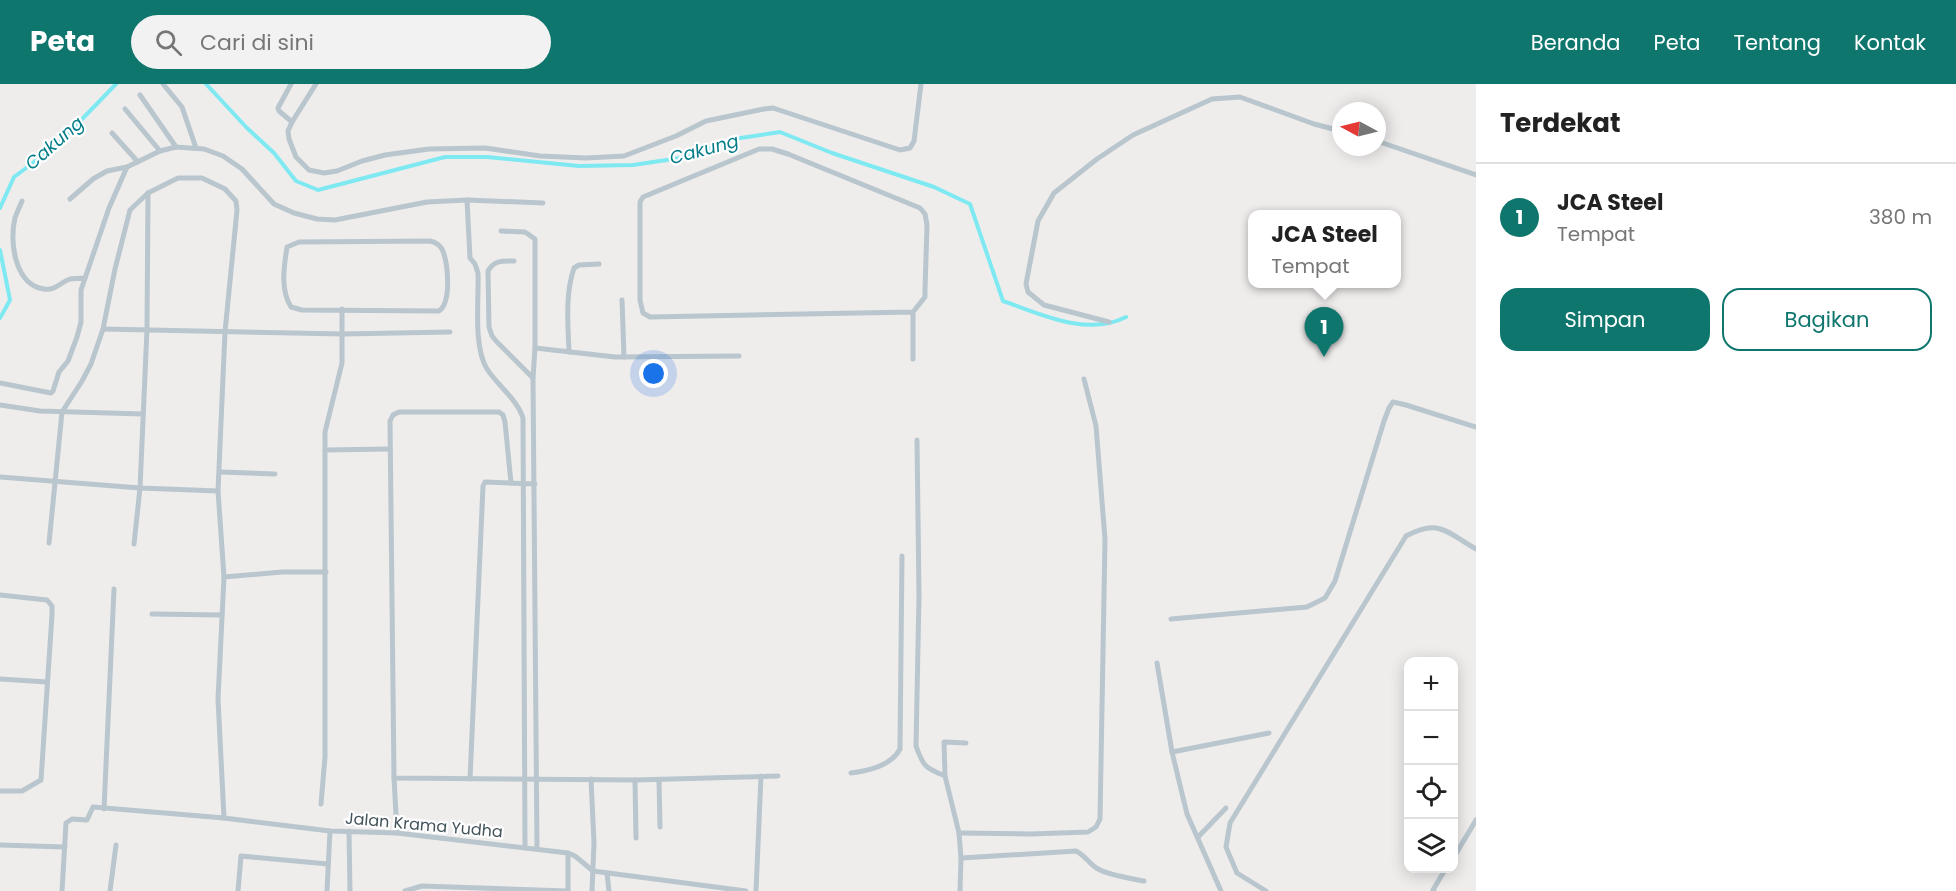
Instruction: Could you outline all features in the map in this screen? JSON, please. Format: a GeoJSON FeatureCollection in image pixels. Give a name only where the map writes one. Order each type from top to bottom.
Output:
{"type":"FeatureCollection","features":[{"type":"Feature","properties":{"kind":"lane"},"geometry":{"type":"LineString","coordinates":[[163,84],[182,107],[196,148]]}},
{"type":"Feature","properties":{"kind":"lane"},"geometry":{"type":"LineString","coordinates":[[291,84],[278,108],[292,122]]}},
{"type":"Feature","properties":{"kind":"lane"},"geometry":{"type":"LineString","coordinates":[[316,84],[288,131],[296,157],[309,170],[324,172],[337,171],[362,160],[429,149],[485,148],[540,156],[586,158],[624,156],[676,136],[706,121],[773,108],[900,150],[910,148],[914,141],[921,84]]}},
{"type":"Feature","properties":{"kind":"lane"},"geometry":{"type":"LineString","coordinates":[[140,95],[176,147]]}},
{"type":"Feature","properties":{"kind":"lane"},"geometry":{"type":"LineString","coordinates":[[1109,322],[1044,305],[1028,292],[1026,284],[1038,221],[1054,193],[1097,159],[1133,135],[1212,99],[1240,97],[1332,129]]}},
{"type":"Feature","properties":{"kind":"lane"},"geometry":{"type":"LineString","coordinates":[[125,109],[160,152]]}},
{"type":"Feature","properties":{"kind":"lane"},"geometry":{"type":"LineString","coordinates":[[112,133],[138,162]]}},
{"type":"Feature","properties":{"kind":"lane"},"geometry":{"type":"LineString","coordinates":[[1386,144],[1476,175]]}},
{"type":"Feature","properties":{"kind":"lane"},"geometry":{"type":"LineString","coordinates":[[70,199],[93,179],[107,171],[127,167],[176,147],[196,148],[223,156],[242,169],[274,204],[308,218],[335,220],[420,203],[467,200],[543,203]]}},
{"type":"Feature","properties":{"kind":"lane"},"geometry":{"type":"LineString","coordinates":[[913,312],[651,317],[643,313],[640,300],[640,202],[643,197],[759,149],[772,149],[807,160],[920,208],[925,214],[927,239],[925,297],[913,312],[913,359]]}},
{"type":"Feature","properties":{"kind":"lane"},"geometry":{"type":"LineString","coordinates":[[0,383],[52,393],[59,372],[68,361],[77,337],[81,322],[81,290],[84,278],[127,167]]}},
{"type":"Feature","properties":{"kind":"lane"},"geometry":{"type":"LineString","coordinates":[[49,543],[62,412],[87,373],[103,329],[130,210],[148,193],[178,178],[202,178],[225,189],[236,201],[238,222],[225,332],[218,491],[224,577],[218,699],[224,818]]}},
{"type":"Feature","properties":{"kind":"lane"},"geometry":{"type":"LineString","coordinates":[[134,544],[140,488],[147,329],[148,193]]}},
{"type":"Feature","properties":{"kind":"lane"},"geometry":{"type":"LineString","coordinates":[[467,200],[470,258],[478,273],[479,350],[486,367],[520,409],[523,418],[525,847]]}},
{"type":"Feature","properties":{"kind":"lane"},"geometry":{"type":"LineString","coordinates":[[22,201],[15,218],[14,229],[14,247],[19,272],[29,284],[44,289],[51,289],[70,279],[84,278]]}},
{"type":"Feature","properties":{"kind":"lane"},"geometry":{"type":"LineString","coordinates":[[501,231],[525,232],[535,239],[533,378],[537,849]]}},
{"type":"Feature","properties":{"kind":"lane"},"geometry":{"type":"LineString","coordinates":[[430,241],[436,243],[442,250],[448,291],[443,307],[439,311],[342,309],[302,310],[291,307],[285,297],[284,287],[287,247],[299,242],[430,241]]}},
{"type":"Feature","properties":{"kind":"lane"},"geometry":{"type":"LineString","coordinates":[[514,261],[499,261],[492,264],[488,271],[489,327],[497,342],[533,378]]}},
{"type":"Feature","properties":{"kind":"lane"},"geometry":{"type":"LineString","coordinates":[[569,352],[571,276],[574,268],[579,265],[600,264]]}},
{"type":"Feature","properties":{"kind":"lane"},"geometry":{"type":"LineString","coordinates":[[622,300],[624,357]]}},
{"type":"Feature","properties":{"kind":"lane"},"geometry":{"type":"LineString","coordinates":[[321,804],[325,757],[325,450],[327,423],[342,363],[342,309]]}},
{"type":"Feature","properties":{"kind":"lane"},"geometry":{"type":"LineString","coordinates":[[103,329],[343,334],[450,332]]}},
{"type":"Feature","properties":{"kind":"lane"},"geometry":{"type":"LineString","coordinates":[[535,348],[615,357],[739,356]]}},
{"type":"Feature","properties":{"kind":"lane"},"geometry":{"type":"LineString","coordinates":[[959,833],[1088,832],[1096,826],[1100,819],[1105,539],[1096,426],[1084,379]]}},
{"type":"Feature","properties":{"kind":"lane"},"geometry":{"type":"LineString","coordinates":[[1171,619],[1307,606],[1325,597],[1335,581],[1386,415],[1393,402],[1476,428]]}},
{"type":"Feature","properties":{"kind":"lane"},"geometry":{"type":"LineString","coordinates":[[0,405],[40,411],[143,414]]}},
{"type":"Feature","properties":{"kind":"lane"},"geometry":{"type":"LineString","coordinates":[[397,833],[394,778],[390,449],[390,421],[393,415],[399,412],[499,411],[505,422],[511,483]]}},
{"type":"Feature","properties":{"kind":"lane"},"geometry":{"type":"LineString","coordinates":[[917,440],[919,596],[916,746],[921,762],[927,769],[945,776]]}},
{"type":"Feature","properties":{"kind":"lane"},"geometry":{"type":"LineString","coordinates":[[325,450],[390,449]]}},
{"type":"Feature","properties":{"kind":"lane"},"geometry":{"type":"LineString","coordinates":[[220,472],[275,474]]}},
{"type":"Feature","properties":{"kind":"lane"},"geometry":{"type":"LineString","coordinates":[[0,477],[140,488],[218,491]]}},
{"type":"Feature","properties":{"kind":"lane"},"geometry":{"type":"LineString","coordinates":[[470,778],[483,486],[485,482],[535,484]]}},
{"type":"Feature","properties":{"kind":"lane"},"geometry":{"type":"LineString","coordinates":[[1266,891],[1237,873],[1226,846],[1230,823],[1406,536],[1422,527],[1437,526],[1476,549]]}},
{"type":"Feature","properties":{"kind":"lane"},"geometry":{"type":"LineString","coordinates":[[850,773],[869,770],[888,762],[896,756],[900,748],[902,556]]}},
{"type":"Feature","properties":{"kind":"lane"},"geometry":{"type":"LineString","coordinates":[[224,577],[282,572],[326,572]]}},
{"type":"Feature","properties":{"kind":"lane"},"geometry":{"type":"LineString","coordinates":[[104,809],[114,589]]}},
{"type":"Feature","properties":{"kind":"lane"},"geometry":{"type":"LineString","coordinates":[[0,595],[47,600],[52,606],[41,780],[22,791],[0,790]]}},
{"type":"Feature","properties":{"kind":"lane"},"geometry":{"type":"LineString","coordinates":[[152,614],[222,615]]}},
{"type":"Feature","properties":{"kind":"lane"},"geometry":{"type":"LineString","coordinates":[[1157,663],[1172,752],[1187,814],[1221,891]]}},
{"type":"Feature","properties":{"kind":"lane"},"geometry":{"type":"LineString","coordinates":[[0,679],[47,682]]}},
{"type":"Feature","properties":{"kind":"lane"},"geometry":{"type":"LineString","coordinates":[[1172,752],[1269,732]]}},
{"type":"Feature","properties":{"kind":"lane"},"geometry":{"type":"LineString","coordinates":[[960,891],[959,833],[945,776],[944,742],[966,743]]}},
{"type":"Feature","properties":{"kind":"lane"},"geometry":{"type":"LineString","coordinates":[[756,891],[760,776]]}},
{"type":"Feature","properties":{"kind":"lane"},"geometry":{"type":"LineString","coordinates":[[394,778],[660,780],[778,776]]}},
{"type":"Feature","properties":{"kind":"lane"},"geometry":{"type":"LineString","coordinates":[[591,779],[594,843],[592,891]]}},
{"type":"Feature","properties":{"kind":"lane"},"geometry":{"type":"LineString","coordinates":[[635,780],[636,838]]}},
{"type":"Feature","properties":{"kind":"lane"},"geometry":{"type":"LineString","coordinates":[[660,780],[660,827]]}},
{"type":"Feature","properties":{"kind":"lane","name":"Jalan Krama Yudha"},"geometry":{"type":"LineString","coordinates":[[65,847],[66,823],[72,819],[87,820],[93,807],[224,818],[330,831],[397,833],[525,847],[568,853],[576,856],[593,871],[746,891]]}},
{"type":"Feature","properties":{"kind":"lane"},"geometry":{"type":"LineString","coordinates":[[1198,837],[1226,807]]}},
{"type":"Feature","properties":{"kind":"lane"},"geometry":{"type":"LineString","coordinates":[[1458,849],[1476,820]]}},
{"type":"Feature","properties":{"kind":"lane"},"geometry":{"type":"LineString","coordinates":[[327,891],[330,831]]}},
{"type":"Feature","properties":{"kind":"lane"},"geometry":{"type":"LineString","coordinates":[[349,831],[351,891]]}},
{"type":"Feature","properties":{"kind":"lane"},"geometry":{"type":"LineString","coordinates":[[0,845],[65,847],[62,891]]}},
{"type":"Feature","properties":{"kind":"lane"},"geometry":{"type":"LineString","coordinates":[[110,891],[116,845]]}},
{"type":"Feature","properties":{"kind":"lane"},"geometry":{"type":"LineString","coordinates":[[961,858],[1076,851],[1086,856],[1100,871],[1144,881]]}},
{"type":"Feature","properties":{"kind":"lane"},"geometry":{"type":"LineString","coordinates":[[405,891],[422,886],[568,891],[568,853]]}},
{"type":"Feature","properties":{"kind":"lane"},"geometry":{"type":"LineString","coordinates":[[238,891],[241,856],[328,864]]}},
{"type":"Feature","properties":{"kind":"lane"},"geometry":{"type":"LineString","coordinates":[[607,873],[609,891]]}},
{"type":"Feature","properties":{"kind":"lane"},"geometry":{"type":"LineString","coordinates":[[1433,891],[1443,873]]}},
{"type":"Feature","properties":{"kind":"waterway","name":"Cakung"},"geometry":{"type":"LineString","coordinates":[[0,208],[14,177],[57,145],[116,84]]}},
{"type":"Feature","properties":{"kind":"waterway","name":"Cakung"},"geometry":{"type":"LineString","coordinates":[[206,84],[274,153],[296,181],[318,190],[445,157],[487,157],[579,166],[633,165],[687,157],[734,139],[780,132],[832,153],[934,187],[970,204],[1003,301],[1048,317],[1080,324],[1111,323],[1126,317]]}},
{"type":"Feature","properties":{"kind":"waterway","name":"Cakung"},"geometry":{"type":"LineString","coordinates":[[0,250],[10,300],[0,318]]}},
{"type":"Feature","properties":{"kind":"place","name":"JCA Steel"},"geometry":{"type":"Point","coordinates":[1324,357]}}]}
